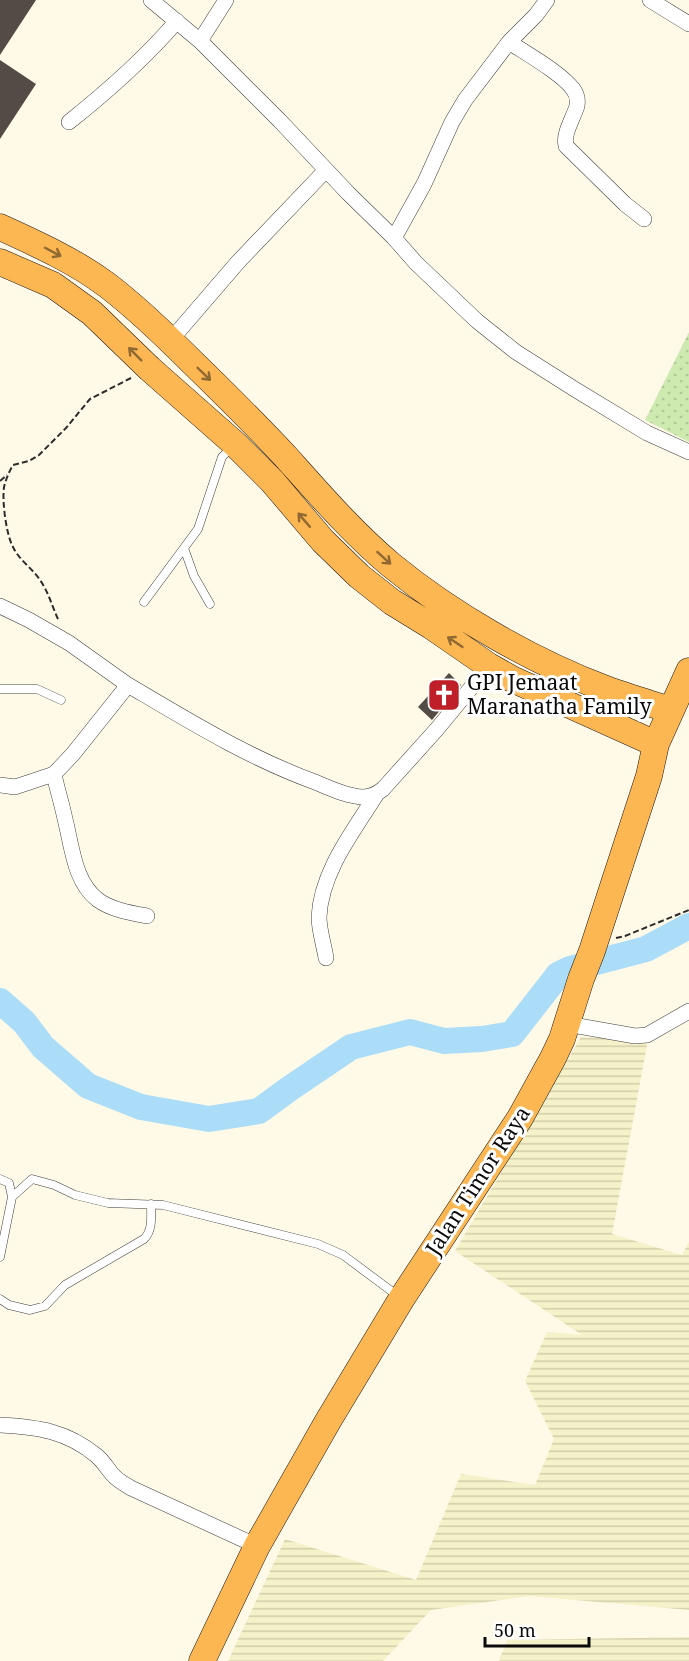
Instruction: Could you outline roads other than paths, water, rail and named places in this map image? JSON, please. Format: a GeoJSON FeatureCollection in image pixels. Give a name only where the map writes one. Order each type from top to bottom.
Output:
{"type":"FeatureCollection","features":[{"type":"Feature","properties":{"kind":"highway"},"geometry":{"type":"LineString","coordinates":[[0,227],[42,247],[106,285],[170,341],[246,414],[350,526],[408,578],[486,630],[529,654],[579,678],[671,710]]}},
{"type":"Feature","properties":{"kind":"highway"},"geometry":{"type":"LineString","coordinates":[[0,262],[53,285],[72,297],[107,327],[150,369],[235,444],[329,547],[359,576],[393,602],[489,666],[539,692],[656,744]]}},
{"type":"Feature","properties":{"kind":"highway"},"geometry":{"type":"LineString","coordinates":[[329,547],[350,526]]}},
{"type":"Feature","properties":{"kind":"highway","name":"Jalan Timor Raya"},"geometry":{"type":"LineString","coordinates":[[202,1661],[257,1546],[328,1421],[402,1298],[520,1118],[553,1058],[594,946],[649,776],[656,744],[689,671]]}},
{"type":"Feature","properties":{"kind":"street"},"geometry":{"type":"LineString","coordinates":[[151,0],[200,41],[416,263],[477,321],[516,352],[647,433],[689,452]]}},
{"type":"Feature","properties":{"kind":"street"},"geometry":{"type":"LineString","coordinates":[[200,41],[226,0]]}},
{"type":"Feature","properties":{"kind":"street"},"geometry":{"type":"LineString","coordinates":[[394,238],[424,184],[452,122],[465,100],[509,42],[536,15],[547,0]]}},
{"type":"Feature","properties":{"kind":"street"},"geometry":{"type":"LineString","coordinates":[[650,0],[689,24]]}},
{"type":"Feature","properties":{"kind":"street"},"geometry":{"type":"LineString","coordinates":[[69,122],[136,65],[177,21]]}},
{"type":"Feature","properties":{"kind":"street"},"geometry":{"type":"LineString","coordinates":[[509,42],[573,89],[578,103],[564,140],[566,146],[625,204],[644,219]]}},
{"type":"Feature","properties":{"kind":"street"},"geometry":{"type":"LineString","coordinates":[[170,341],[238,262],[326,170]]}},
{"type":"Feature","properties":{"kind":"street"},"geometry":{"type":"LineString","coordinates":[[0,606],[69,642],[128,685],[231,745],[285,771],[346,794],[365,797],[375,795]]}},
{"type":"Feature","properties":{"kind":"street"},"geometry":{"type":"LineString","coordinates":[[326,958],[319,918],[323,890],[337,858],[375,795],[383,789],[489,666]]}},
{"type":"Feature","properties":{"kind":"street"},"geometry":{"type":"LineString","coordinates":[[0,785],[15,787],[54,774],[92,732],[128,685]]}},
{"type":"Feature","properties":{"kind":"street"},"geometry":{"type":"LineString","coordinates":[[54,774],[75,862],[80,877],[89,891],[113,908],[147,916]]}},
{"type":"Feature","properties":{"kind":"street"},"geometry":{"type":"LineString","coordinates":[[567,1024],[636,1036],[647,1035],[689,1011]]}},
{"type":"Feature","properties":{"kind":"street"},"geometry":{"type":"LineString","coordinates":[[0,1425],[51,1430],[65,1435],[99,1457],[113,1476],[130,1488],[257,1546]]}},
{"type":"Feature","properties":{"kind":"lane"},"geometry":{"type":"LineString","coordinates":[[144,602],[198,529],[222,457],[235,444]]}},
{"type":"Feature","properties":{"kind":"lane"},"geometry":{"type":"LineString","coordinates":[[184,548],[194,576],[210,604]]}},
{"type":"Feature","properties":{"kind":"lane"},"geometry":{"type":"LineString","coordinates":[[0,689],[37,689],[61,700]]}},
{"type":"Feature","properties":{"kind":"lane"},"geometry":{"type":"LineString","coordinates":[[0,1179],[9,1183],[12,1197],[0,1257]]}},
{"type":"Feature","properties":{"kind":"lane"},"geometry":{"type":"LineString","coordinates":[[12,1197],[32,1179],[54,1185],[75,1196],[108,1203],[151,1204],[173,1208],[318,1244],[343,1255],[402,1298]]}},
{"type":"Feature","properties":{"kind":"lane"},"geometry":{"type":"LineString","coordinates":[[0,1299],[9,1305],[30,1310],[45,1306],[65,1285],[144,1239],[149,1234],[152,1224],[151,1204]]}},
{"type":"Feature","properties":{"kind":"waterway"},"geometry":{"type":"LineString","coordinates":[[0,1001],[24,1022],[43,1047],[88,1086],[141,1107],[209,1119],[259,1111],[351,1047],[410,1032],[444,1041],[482,1039],[512,1034],[558,975],[570,969],[646,949],[689,926]]}},
{"type":"Feature","properties":{"kind":"place","name":"GPI Jemaat Maranatha Family"},"geometry":{"type":"Point","coordinates":[444,695]}}]}
